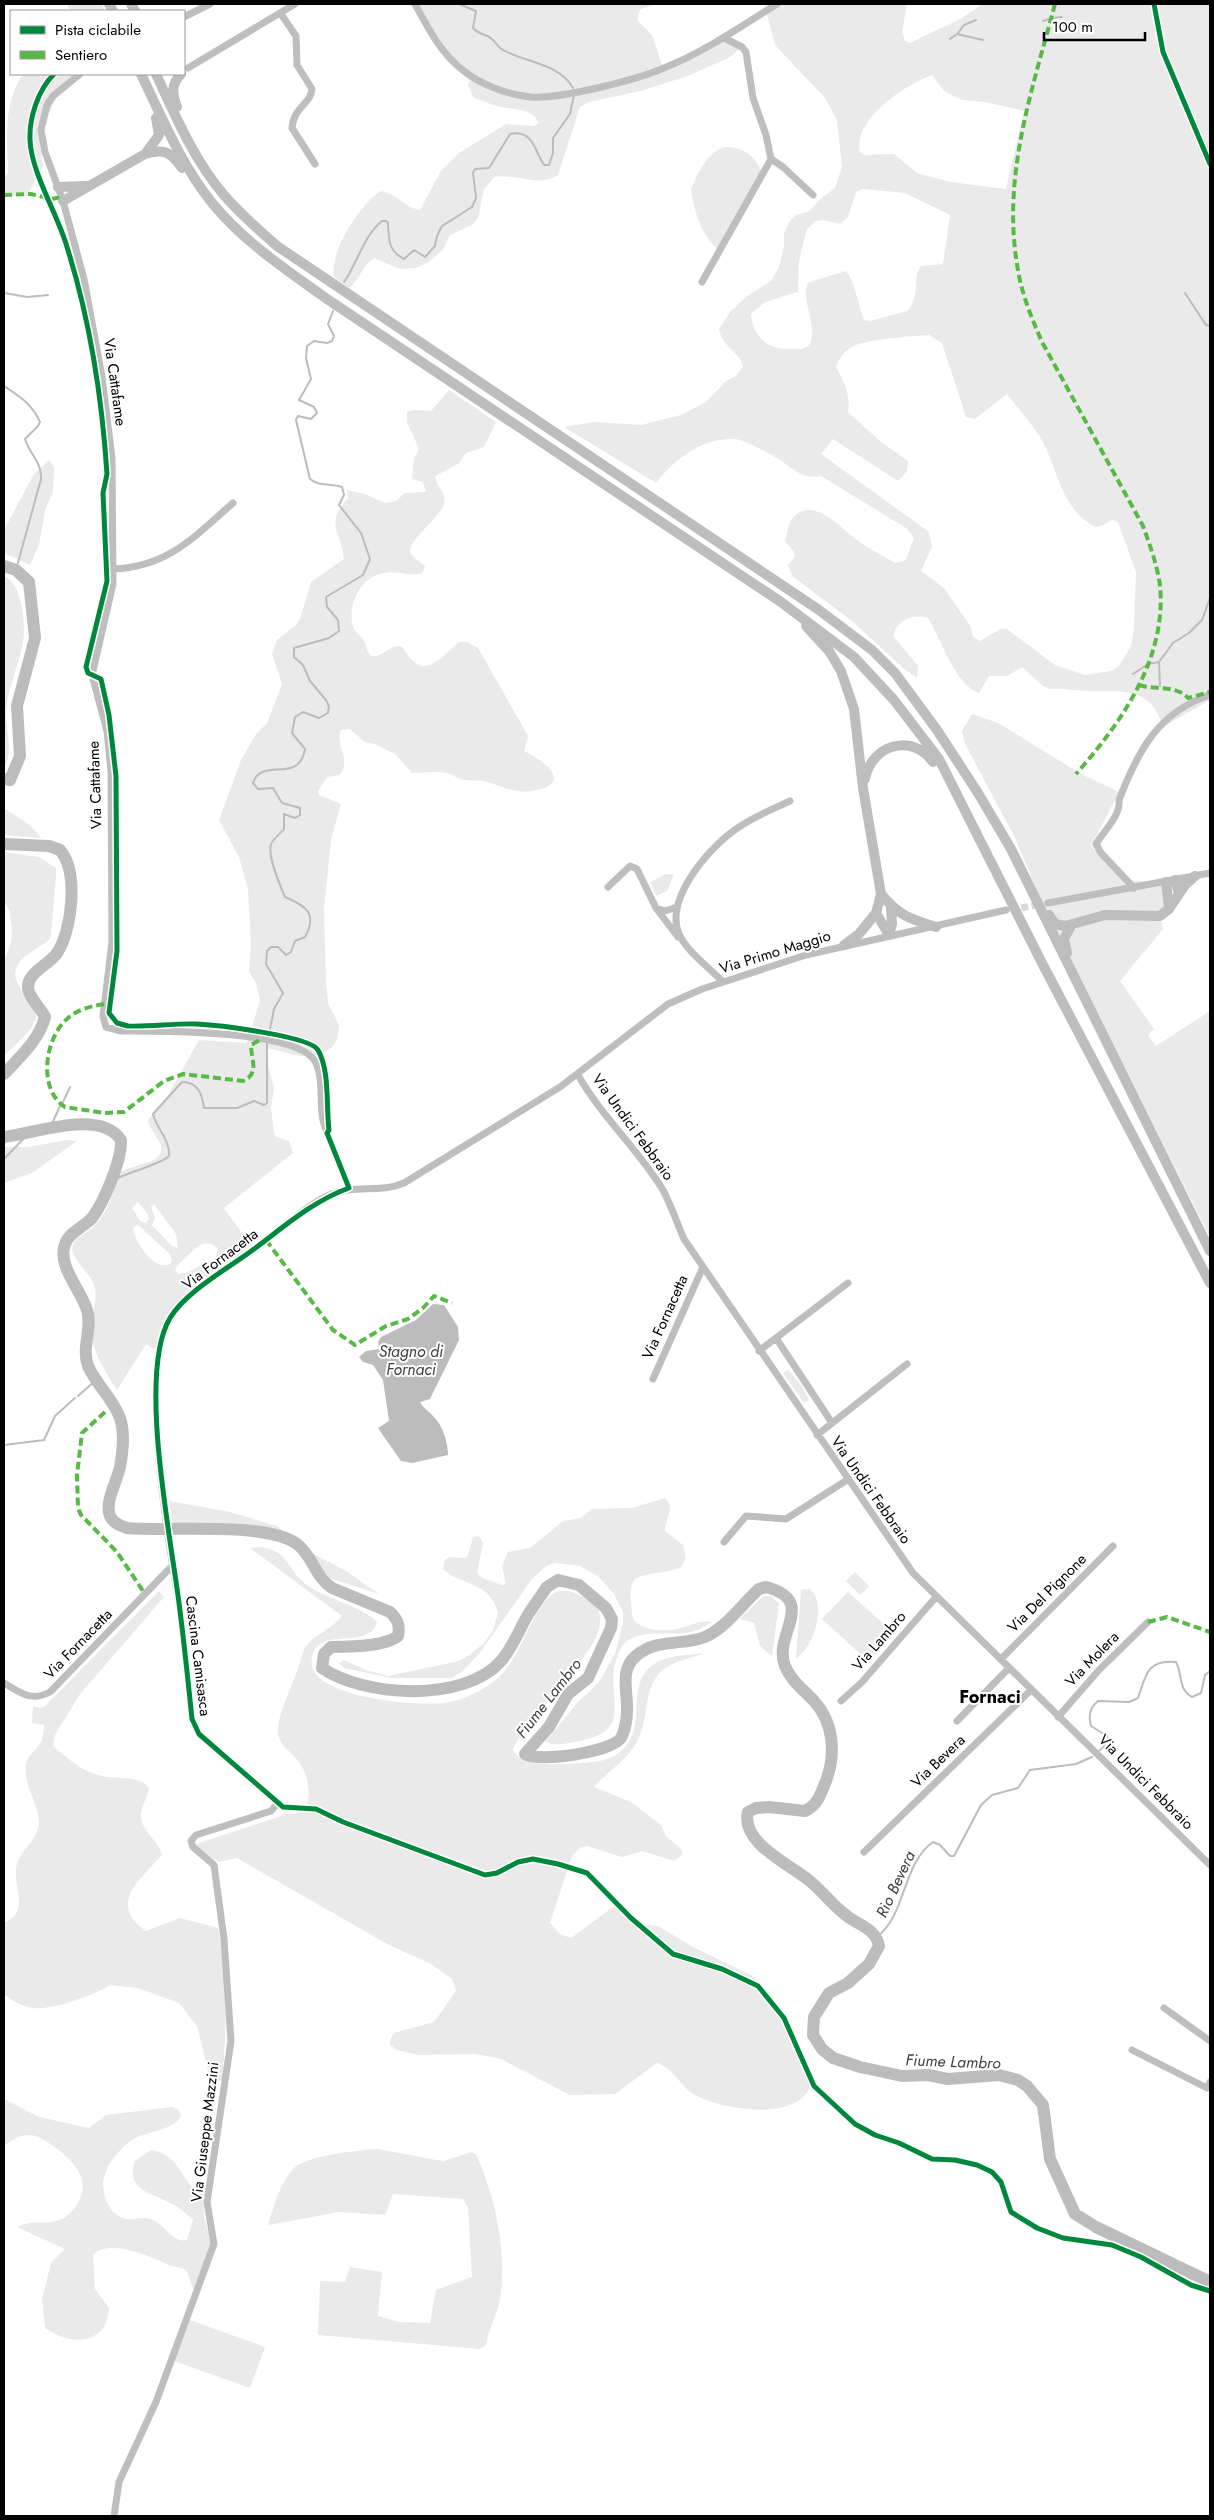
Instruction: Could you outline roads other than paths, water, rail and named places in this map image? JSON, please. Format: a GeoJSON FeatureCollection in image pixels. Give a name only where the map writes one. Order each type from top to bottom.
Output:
{"type":"FeatureCollection","features":[{"type":"Feature","properties":{"kind":"highway"},"geometry":{"type":"LineString","coordinates":[[140,75],[143,88],[160,130],[158,140],[145,154]]}},
{"type":"Feature","properties":{"kind":"highway"},"geometry":{"type":"LineString","coordinates":[[140,75],[173,142],[203,192],[223,216],[245,236]]}},
{"type":"Feature","properties":{"kind":"highway"},"geometry":{"type":"LineString","coordinates":[[156,75],[180,124],[213,180],[235,207],[277,246],[819,610],[872,650],[895,673],[937,730],[1016,854],[1053,921],[1060,926],[1105,915],[1160,916],[1169,909],[1179,894],[1203,874]]}},
{"type":"Feature","properties":{"kind":"highway"},"geometry":{"type":"LineString","coordinates":[[180,75],[175,80],[173,96],[213,180]]}},
{"type":"Feature","properties":{"kind":"highway"},"geometry":{"type":"LineString","coordinates":[[63,201],[145,154],[162,150],[174,156],[213,210],[227,224],[327,299],[823,632],[854,657],[894,700],[939,759],[1210,1284]]}},
{"type":"Feature","properties":{"kind":"highway"},"geometry":{"type":"LineString","coordinates":[[58,187],[88,186]]}},
{"type":"Feature","properties":{"kind":"highway"},"geometry":{"type":"LineString","coordinates":[[677,533],[797,619],[829,651],[847,684],[854,709],[863,788],[882,894],[891,906],[906,918],[936,927]]}},
{"type":"Feature","properties":{"kind":"highway"},"geometry":{"type":"LineString","coordinates":[[863,788],[866,772],[871,761],[880,753],[901,745],[921,749],[935,765],[966,822],[989,858]]}},
{"type":"Feature","properties":{"kind":"highway"},"geometry":{"type":"LineString","coordinates":[[1003,836],[1210,1251]]}},
{"type":"Feature","properties":{"kind":"highway"},"geometry":{"type":"LineString","coordinates":[[1169,909],[1171,881]]}},
{"type":"Feature","properties":{"kind":"highway"},"geometry":{"type":"LineString","coordinates":[[1171,881],[1179,894]]}},
{"type":"Feature","properties":{"kind":"highway"},"geometry":{"type":"LineString","coordinates":[[844,945],[859,934],[876,913],[882,894]]}},
{"type":"Feature","properties":{"kind":"highway"},"geometry":{"type":"LineString","coordinates":[[889,935],[892,924],[891,906]]}},
{"type":"Feature","properties":{"kind":"highway"},"geometry":{"type":"LineString","coordinates":[[876,913],[889,935]]}},
{"type":"Feature","properties":{"kind":"highway"},"geometry":{"type":"LineString","coordinates":[[1072,924],[1065,934],[1064,945],[1092,1001],[1099,1026]]}},
{"type":"Feature","properties":{"kind":"street"},"geometry":{"type":"LineString","coordinates":[[185,16],[210,4]]}},
{"type":"Feature","properties":{"kind":"street"},"geometry":{"type":"LineString","coordinates":[[185,70],[295,4]]}},
{"type":"Feature","properties":{"kind":"street"},"geometry":{"type":"LineString","coordinates":[[415,4],[440,47],[464,72],[491,86],[533,97],[571,93],[664,68],[724,38],[776,4]]}},
{"type":"Feature","properties":{"kind":"street"},"geometry":{"type":"LineString","coordinates":[[281,14],[296,36],[297,65],[312,89],[308,99],[296,112],[292,128],[315,164]]}},
{"type":"Feature","properties":{"kind":"street"},"geometry":{"type":"LineString","coordinates":[[702,282],[771,159],[766,135],[753,98],[746,52],[742,47],[724,38]]}},
{"type":"Feature","properties":{"kind":"street","name":"Via Cattafame"},"geometry":{"type":"LineString","coordinates":[[79,75],[53,96],[41,120],[44,152],[63,201],[84,279],[102,377],[112,458],[113,584],[92,676],[107,731],[111,772],[112,942],[103,1010],[104,1022],[106,1026],[114,1030],[211,1031],[261,1040],[301,1050],[316,1062],[324,1122],[349,1188]]}},
{"type":"Feature","properties":{"kind":"street"},"geometry":{"type":"LineString","coordinates":[[771,159],[783,167],[814,195]]}},
{"type":"Feature","properties":{"kind":"street"},"geometry":{"type":"LineString","coordinates":[[113,569],[126,568],[164,558],[182,549],[233,503]]}},
{"type":"Feature","properties":{"kind":"street"},"geometry":{"type":"LineString","coordinates":[[1134,888],[1101,853],[1096,844],[1115,816],[1120,806],[1118,800],[1136,760],[1158,726],[1170,714],[1210,695]]}},
{"type":"Feature","properties":{"kind":"street"},"geometry":{"type":"LineString","coordinates":[[683,943],[678,932],[676,907],[700,865],[716,844],[753,818],[790,801]]}},
{"type":"Feature","properties":{"kind":"street"},"geometry":{"type":"LineString","coordinates":[[608,887],[630,866],[637,869],[656,908],[683,943],[724,982]]}},
{"type":"Feature","properties":{"kind":"street"},"geometry":{"type":"LineString","coordinates":[[1048,903],[1203,874]]}},
{"type":"Feature","properties":{"kind":"street"},"geometry":{"type":"LineString","coordinates":[[656,908],[665,911],[676,907]]}},
{"type":"Feature","properties":{"kind":"street","name":"Via Primo Maggio"},"geometry":{"type":"LineString","coordinates":[[578,1075],[668,1004],[724,982],[844,945],[936,927],[1006,910]]}},
{"type":"Feature","properties":{"kind":"street","name":"Via Undici Febbraio"},"geometry":{"type":"LineString","coordinates":[[578,1075],[658,1183],[684,1239],[702,1267],[847,1480],[913,1573],[1210,1865]]}},
{"type":"Feature","properties":{"kind":"street","name":"Via Fornacetta"},"geometry":{"type":"LineString","coordinates":[[4,1684],[31,1698],[40,1697],[50,1692],[172,1566],[157,1406],[158,1351],[170,1318],[188,1298],[324,1198],[349,1188],[392,1187],[404,1183],[507,1122],[578,1075]]}},
{"type":"Feature","properties":{"kind":"street","name":"Via Fornacetta"},"geometry":{"type":"LineString","coordinates":[[653,1379],[702,1267]]}},
{"type":"Feature","properties":{"kind":"street"},"geometry":{"type":"LineString","coordinates":[[759,1351],[848,1283]]}},
{"type":"Feature","properties":{"kind":"street"},"geometry":{"type":"LineString","coordinates":[[776,1338],[832,1423]]}},
{"type":"Feature","properties":{"kind":"street"},"geometry":{"type":"LineString","coordinates":[[816,1435],[907,1364]]}},
{"type":"Feature","properties":{"kind":"street"},"geometry":{"type":"LineString","coordinates":[[724,1542],[746,1516],[786,1519],[847,1480]]}},
{"type":"Feature","properties":{"kind":"street","name":"Via Del Pignone"},"geometry":{"type":"LineString","coordinates":[[1001,1659],[1113,1546]]}},
{"type":"Feature","properties":{"kind":"street","name":"Cascina Camisasca"},"geometry":{"type":"LineString","coordinates":[[172,1566],[179,1600],[192,1719],[199,1734],[278,1804]]}},
{"type":"Feature","properties":{"kind":"street","name":"Via Lambro"},"geometry":{"type":"LineString","coordinates":[[841,1701],[862,1682],[936,1597]]}},
{"type":"Feature","properties":{"kind":"street","name":"Via Molera"},"geometry":{"type":"LineString","coordinates":[[1058,1717],[1099,1670],[1148,1622]]}},
{"type":"Feature","properties":{"kind":"street"},"geometry":{"type":"LineString","coordinates":[[956,1721],[1009,1668]]}},
{"type":"Feature","properties":{"kind":"street","name":"Via Bevera"},"geometry":{"type":"LineString","coordinates":[[864,1852],[1031,1690]]}},
{"type":"Feature","properties":{"kind":"street","name":"Via Giuseppe Mazzini"},"geometry":{"type":"LineString","coordinates":[[114,2516],[120,2482],[156,2402],[214,2244],[207,2202],[231,2041],[224,1939],[214,1865],[193,1847],[191,1841],[196,1835],[271,1812],[278,1804]]}},
{"type":"Feature","properties":{"kind":"street"},"geometry":{"type":"LineString","coordinates":[[1164,2008],[1210,2041]]}},
{"type":"Feature","properties":{"kind":"street"},"geometry":{"type":"LineString","coordinates":[[1132,2050],[1207,2088],[1210,2084]]}},
{"type":"Feature","properties":{"kind":"water","name":"Stagno di Fornaci"},"geometry":{"type":"Polygon","coordinates":[[[433,1304],[444,1305],[458,1327],[459,1340],[430,1399],[420,1402],[440,1425],[446,1440],[448,1455],[412,1463],[401,1461],[378,1428],[389,1421],[383,1380],[373,1365],[363,1362],[359,1357],[366,1351],[379,1349],[378,1342],[381,1337],[416,1320],[433,1304]]]}},
{"type":"Feature","properties":{"kind":"waterway"},"geometry":{"type":"LineString","coordinates":[[459,4],[476,11],[473,28],[477,31],[491,38],[503,50],[551,68],[567,80],[573,88]]}},
{"type":"Feature","properties":{"kind":"waterway"},"geometry":{"type":"LineString","coordinates":[[1053,18],[1062,17]]}},
{"type":"Feature","properties":{"kind":"waterway"},"geometry":{"type":"LineString","coordinates":[[1043,21],[1049,19]]}},
{"type":"Feature","properties":{"kind":"waterway"},"geometry":{"type":"LineString","coordinates":[[958,33],[964,25],[976,20]]}},
{"type":"Feature","properties":{"kind":"waterway"},"geometry":{"type":"LineString","coordinates":[[950,39],[957,34],[983,40]]}},
{"type":"Feature","properties":{"kind":"waterway"},"geometry":{"type":"LineString","coordinates":[[344,282],[365,242],[382,221],[388,223],[390,244],[399,256],[404,259],[414,250],[425,257],[435,246],[442,226],[472,207],[476,198],[473,173],[475,169],[489,168],[510,134],[518,133],[528,138],[544,165],[549,165],[553,153],[553,138],[570,114],[574,95]]}},
{"type":"Feature","properties":{"kind":"waterway"},"geometry":{"type":"LineString","coordinates":[[4,293],[27,297],[48,295]]}},
{"type":"Feature","properties":{"kind":"waterway"},"geometry":{"type":"LineString","coordinates":[[1185,293],[1206,325],[1210,326]]}},
{"type":"Feature","properties":{"kind":"waterway"},"geometry":{"type":"LineString","coordinates":[[268,1039],[274,1009],[283,993],[266,964],[267,951],[271,947],[278,947],[286,955],[291,952],[295,941],[305,937],[309,929],[310,916],[304,907],[285,897],[270,849],[273,840],[284,829],[284,814],[295,818],[300,815],[300,808],[282,803],[273,788],[258,789],[253,783],[258,775],[264,771],[296,766],[301,760],[305,749],[292,733],[295,717],[303,712],[319,718],[328,713],[329,706],[326,700],[310,681],[303,665],[294,657],[294,648],[329,638],[339,631],[338,620],[327,607],[326,597],[363,575],[370,559],[361,533],[339,505],[344,495],[342,487],[321,484],[310,479],[296,420],[298,416],[311,419],[317,413],[314,407],[299,400],[311,379],[306,358],[307,346],[314,341],[327,343],[332,341],[334,336],[328,324],[333,311]]}},
{"type":"Feature","properties":{"kind":"waterway"},"geometry":{"type":"LineString","coordinates":[[4,386],[29,405],[40,422],[25,439],[38,463],[41,479],[16,570]]}},
{"type":"Feature","properties":{"kind":"waterway","name":"Fiume Lambro"},"geometry":{"type":"LineString","coordinates":[[4,566],[16,570],[29,582],[35,638],[17,706],[20,756],[10,780],[4,779]]}},
{"type":"Feature","properties":{"kind":"waterway"},"geometry":{"type":"LineString","coordinates":[[1133,674],[1148,664],[1159,662],[1173,643],[1189,633],[1202,620],[1210,598]]}},
{"type":"Feature","properties":{"kind":"waterway"},"geometry":{"type":"LineString","coordinates":[[1159,662],[1160,686]]}},
{"type":"Feature","properties":{"kind":"waterway","name":"Fiume Lambro"},"geometry":{"type":"LineString","coordinates":[[4,844],[49,846],[60,850],[70,872],[71,886],[70,917],[62,943],[57,953],[31,977],[28,987],[30,995],[45,1017],[38,1033],[28,1048],[4,1074]]}},
{"type":"Feature","properties":{"kind":"waterway"},"geometry":{"type":"LineString","coordinates":[[109,1182],[159,1162],[169,1156],[165,1139],[153,1114],[182,1082],[192,1084],[198,1090],[204,1108],[237,1108],[254,1101],[264,1105],[267,1103],[267,1043]]}},
{"type":"Feature","properties":{"kind":"waterway"},"geometry":{"type":"LineString","coordinates":[[62,1104],[70,1087]]}},
{"type":"Feature","properties":{"kind":"waterway"},"geometry":{"type":"LineString","coordinates":[[50,1128],[60,1106]]}},
{"type":"Feature","properties":{"kind":"waterway","name":"Fiume Lambro"},"geometry":{"type":"LineString","coordinates":[[4,1137],[48,1128],[82,1124],[98,1126],[111,1131],[121,1140],[119,1158],[102,1202],[92,1218],[67,1240],[63,1252],[70,1277],[87,1310],[89,1324],[86,1359],[88,1366],[113,1404],[122,1424],[122,1455],[111,1493],[109,1506],[111,1518],[120,1526],[127,1528],[241,1530],[263,1532],[283,1537],[297,1544],[307,1554],[322,1578],[332,1588],[390,1612],[395,1618],[398,1623],[398,1636],[392,1640],[375,1644],[331,1647],[324,1654],[322,1668],[340,1678],[387,1690],[439,1689],[463,1684],[484,1675],[501,1661],[512,1646],[528,1614],[547,1587],[558,1580],[579,1585],[606,1608],[612,1619],[611,1628],[588,1678],[568,1694],[549,1727],[525,1754],[545,1757],[576,1754],[606,1747],[617,1742],[622,1736],[627,1713],[626,1674],[631,1662],[644,1650],[661,1644],[697,1640],[713,1633],[727,1622],[759,1589],[766,1587],[781,1593],[790,1601],[792,1610],[791,1620],[784,1643],[783,1654],[785,1666],[798,1685],[821,1710],[826,1719],[832,1750],[829,1771],[821,1794],[816,1802],[805,1811],[769,1807],[756,1808],[748,1812],[748,1823],[752,1834],[759,1843],[811,1882],[842,1912],[867,1928],[875,1936],[879,1946],[869,1964],[848,1983],[829,1993],[814,2017],[813,2035],[822,2049],[833,2058],[860,2067],[902,2076],[928,2075],[948,2079],[999,2075],[1018,2080],[1027,2086],[1043,2105],[1050,2159],[1075,2214],[1096,2227],[1210,2282]]}},
{"type":"Feature","properties":{"kind":"waterway"},"geometry":{"type":"LineString","coordinates":[[4,1159],[32,1130]]}},
{"type":"Feature","properties":{"kind":"waterway"},"geometry":{"type":"LineString","coordinates":[[78,1396],[96,1380]]}},
{"type":"Feature","properties":{"kind":"waterway"},"geometry":{"type":"LineString","coordinates":[[4,1445],[44,1440],[55,1416],[75,1398]]}},
{"type":"Feature","properties":{"kind":"waterway","name":"Rio Bevera"},"geometry":{"type":"LineString","coordinates":[[1100,1750],[1109,1742],[1107,1736],[1091,1726],[1090,1712],[1098,1701],[1129,1702],[1138,1698],[1149,1670],[1159,1663],[1176,1662],[1183,1686],[1192,1697],[1201,1693],[1205,1675],[1210,1671]]}},
{"type":"Feature","properties":{"kind":"waterway","name":"Rio Bevera"},"geometry":{"type":"LineString","coordinates":[[877,1937],[887,1927],[894,1915],[915,1863],[923,1851],[933,1842],[940,1845],[950,1856],[954,1856],[981,1805],[992,1795],[1018,1788],[1030,1770],[1076,1764],[1092,1757]]}},
{"type":"Feature","properties":{"kind":"tunnel"},"geometry":{"type":"LineString","coordinates":[[1011,910],[1042,904]]}},
{"type":"Feature","properties":{"kind":"district","name":"Fornaci"},"geometry":{"type":"Point","coordinates":[990,1697]}}]}
